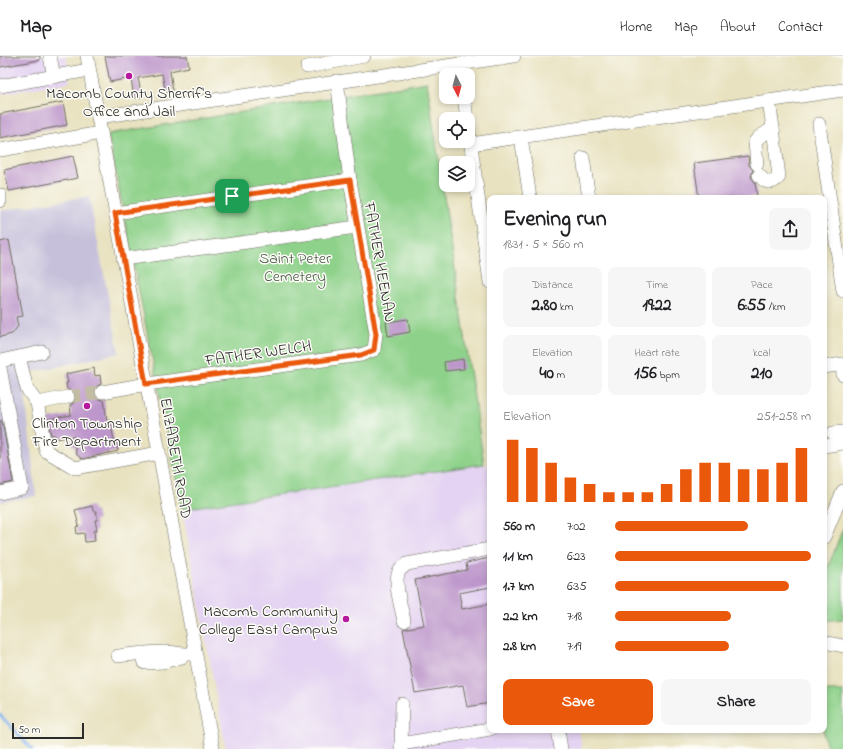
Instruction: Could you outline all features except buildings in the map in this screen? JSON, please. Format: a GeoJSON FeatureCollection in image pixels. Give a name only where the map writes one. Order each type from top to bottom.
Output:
{"type":"FeatureCollection","features":[{"type":"Feature","properties":{"kind":"street"},"geometry":{"type":"LineString","coordinates":[[50,56],[54,76]]}},
{"type":"Feature","properties":{"kind":"street","name":"ELIZABETH ROAD"},"geometry":{"type":"LineString","coordinates":[[87,56],[159,453],[190,655],[213,749]]}},
{"type":"Feature","properties":{"kind":"street"},"geometry":{"type":"LineString","coordinates":[[311,85],[306,61],[364,56]]}},
{"type":"Feature","properties":{"kind":"street"},"geometry":{"type":"LineString","coordinates":[[466,68],[496,57],[514,56]]}},
{"type":"Feature","properties":{"kind":"street"},"geometry":{"type":"LineString","coordinates":[[0,86],[89,70]]}},
{"type":"Feature","properties":{"kind":"street"},"geometry":{"type":"LineString","coordinates":[[98,117],[337,81],[439,72]]}},
{"type":"Feature","properties":{"kind":"street","name":"FATHER HEENAN"},"geometry":{"type":"LineString","coordinates":[[337,81],[357,227],[376,334],[374,350]]}},
{"type":"Feature","properties":{"kind":"street"},"geometry":{"type":"LineString","coordinates":[[475,143],[843,90]]}},
{"type":"Feature","properties":{"kind":"street"},"geometry":{"type":"LineString","coordinates":[[769,101],[773,128],[779,177],[775,181],[769,183],[763,181],[758,170],[755,142],[758,138],[773,128]]}},
{"type":"Feature","properties":{"kind":"street"},"geometry":{"type":"LineString","coordinates":[[819,124],[843,291]]}},
{"type":"Feature","properties":{"kind":"street"},"geometry":{"type":"LineString","coordinates":[[0,150],[100,133]]}},
{"type":"Feature","properties":{"kind":"street"},"geometry":{"type":"LineString","coordinates":[[521,137],[530,195]]}},
{"type":"Feature","properties":{"kind":"street"},"geometry":{"type":"LineString","coordinates":[[472,148],[487,260]]}},
{"type":"Feature","properties":{"kind":"street"},"geometry":{"type":"LineString","coordinates":[[583,158],[588,195]]}},
{"type":"Feature","properties":{"kind":"street"},"geometry":{"type":"LineString","coordinates":[[115,213],[350,180]]}},
{"type":"Feature","properties":{"kind":"street"},"geometry":{"type":"LineString","coordinates":[[0,195],[0,201]]}},
{"type":"Feature","properties":{"kind":"street"},"geometry":{"type":"LineString","coordinates":[[123,259],[357,227]]}},
{"type":"Feature","properties":{"kind":"street","name":"FATHER WELCH"},"geometry":{"type":"LineString","coordinates":[[102,392],[146,384],[361,355],[374,350]]}},
{"type":"Feature","properties":{"kind":"street"},"geometry":{"type":"LineString","coordinates":[[0,361],[42,352]]}},
{"type":"Feature","properties":{"kind":"street"},"geometry":{"type":"LineString","coordinates":[[19,357],[27,389],[37,402],[46,451],[75,468],[159,453]]}},
{"type":"Feature","properties":{"kind":"street"},"geometry":{"type":"LineString","coordinates":[[827,366],[842,364],[843,375]]}},
{"type":"Feature","properties":{"kind":"street"},"geometry":{"type":"LineString","coordinates":[[0,368],[22,488],[0,493]]}},
{"type":"Feature","properties":{"kind":"street"},"geometry":{"type":"LineString","coordinates":[[37,402],[68,397]]}},
{"type":"Feature","properties":{"kind":"street"},"geometry":{"type":"LineString","coordinates":[[827,446],[843,443]]}},
{"type":"Feature","properties":{"kind":"street"},"geometry":{"type":"LineString","coordinates":[[827,529],[843,491]]}},
{"type":"Feature","properties":{"kind":"street"},"geometry":{"type":"LineString","coordinates":[[404,621],[397,584],[397,577],[400,570],[408,564],[487,550]]}},
{"type":"Feature","properties":{"kind":"street"},"geometry":{"type":"LineString","coordinates":[[827,643],[843,646]]}},
{"type":"Feature","properties":{"kind":"street"},"geometry":{"type":"LineString","coordinates":[[118,656],[142,653],[178,653],[190,655]]}},
{"type":"Feature","properties":{"kind":"street"},"geometry":{"type":"LineString","coordinates":[[402,704],[401,746],[487,730]]}},
{"type":"Feature","properties":{"kind":"street"},"geometry":{"type":"LineString","coordinates":[[558,733],[561,749]]}},
{"type":"Feature","properties":{"kind":"shaded area"},"geometry":{"type":"Polygon","coordinates":[[[0,56],[66,56],[70,82],[0,94],[0,56]]]}},
{"type":"Feature","properties":{"kind":"shaded area"},"geometry":{"type":"Polygon","coordinates":[[[89,196],[119,353],[23,374],[36,496],[0,502],[0,211],[89,196]]]}},
{"type":"Feature","properties":{"kind":"shaded area","name":"Macomb Community College East Campus"},"geometry":{"type":"Polygon","coordinates":[[[484,464],[487,466],[487,733],[579,733],[582,749],[226,749],[182,509],[484,464]]]}},
{"type":"Feature","properties":{"kind":"green space","name":"Saint Peter Cemetery"},"geometry":{"type":"Polygon","coordinates":[[[427,82],[439,162],[439,192],[443,192],[484,464],[182,509],[108,134],[427,82]]]}},
{"type":"Feature","properties":{"kind":"green space"},"geometry":{"type":"Polygon","coordinates":[[[843,528],[843,619],[827,621],[827,570],[843,528]]]}},
{"type":"Feature","properties":{"kind":"green space"},"geometry":{"type":"Polygon","coordinates":[[[827,691],[843,691],[843,749],[831,748],[828,746],[824,733],[827,733],[827,691]]]}},
{"type":"Feature","properties":{"kind":"waterway"},"geometry":{"type":"LineString","coordinates":[[0,715],[32,749]]}},
{"type":"Feature","properties":{"kind":"tunnel"},"geometry":{"type":"LineString","coordinates":[[68,397],[102,392]]}},
{"type":"Feature","properties":{"kind":"place","name":"Macomb County Sherrif's Office and Jail"},"geometry":{"type":"Point","coordinates":[129,76]}},
{"type":"Feature","properties":{"kind":"place","name":"Clinton Township Fire Department"},"geometry":{"type":"Point","coordinates":[87,406]}},
{"type":"Feature","properties":{"kind":"place","name":"Macomb Community College East Campus"},"geometry":{"type":"Point","coordinates":[346,619]}},
{"type":"Feature","properties":{"kind":"route"},"geometry":{"type":"LineString","coordinates":[[350,180],[376,334],[376,345],[374,350],[370,353],[361,355],[146,384],[115,213],[232,196],[350,180]]}}]}
